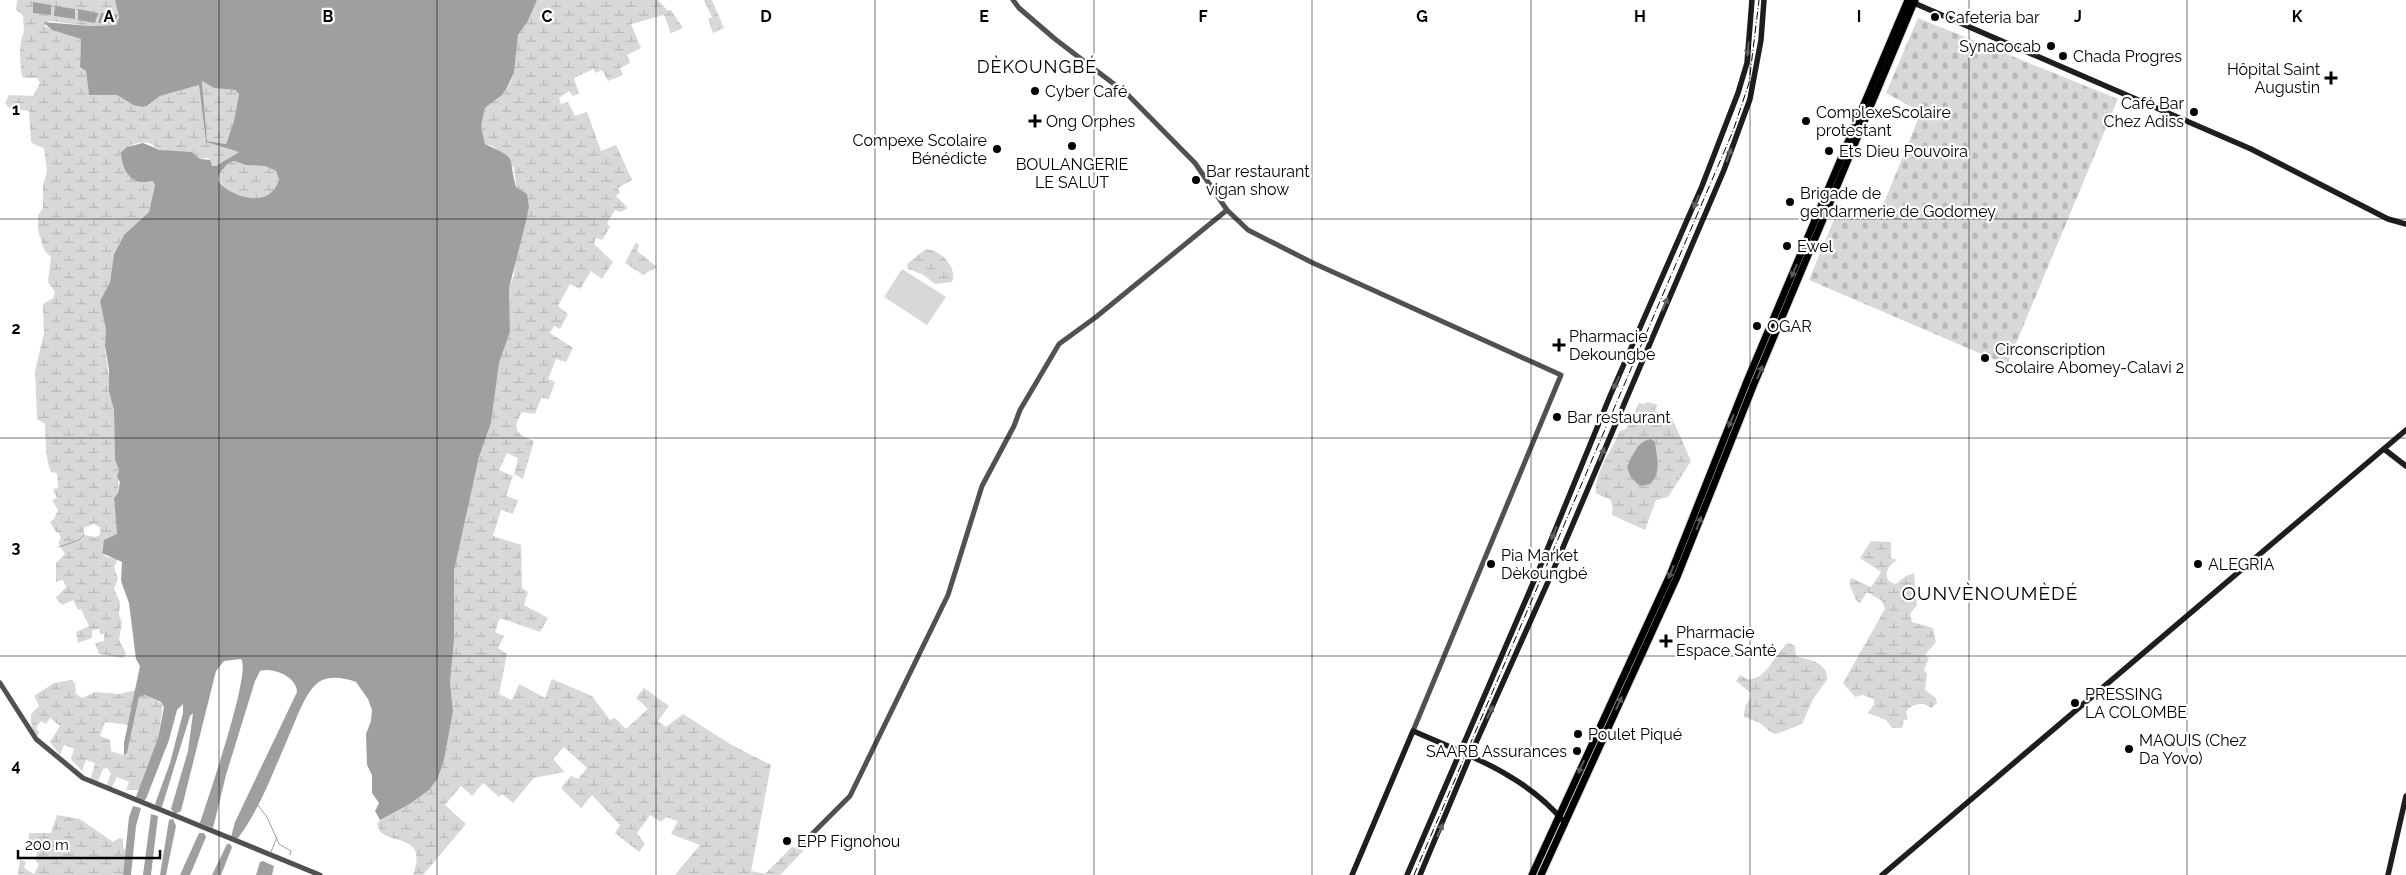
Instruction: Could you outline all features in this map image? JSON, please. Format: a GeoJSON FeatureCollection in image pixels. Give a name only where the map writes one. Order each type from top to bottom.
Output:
{"type":"FeatureCollection","features":[{"type":"Feature","properties":{"kind":"highway"},"geometry":{"type":"LineString","coordinates":[[1532,875],[1677,578],[1754,384],[1912,1]]}},
{"type":"Feature","properties":{"kind":"highway"},"geometry":{"type":"LineString","coordinates":[[1540,875],[1561,818]]}},
{"type":"Feature","properties":{"kind":"main road"},"geometry":{"type":"LineString","coordinates":[[1407,875],[1461,752],[1610,396],[1682,233],[1728,121],[1747,63],[1752,0]]}},
{"type":"Feature","properties":{"kind":"main road"},"geometry":{"type":"LineString","coordinates":[[1420,875],[1470,756],[1552,573],[1724,170],[1750,99],[1761,40],[1764,0]]}},
{"type":"Feature","properties":{"kind":"main road"},"geometry":{"type":"LineString","coordinates":[[1912,1],[2251,149],[2388,219],[2406,224]]}},
{"type":"Feature","properties":{"kind":"main road"},"geometry":{"type":"LineString","coordinates":[[1882,875],[2406,430]]}},
{"type":"Feature","properties":{"kind":"main road"},"geometry":{"type":"LineString","coordinates":[[2384,449],[2406,466]]}},
{"type":"Feature","properties":{"kind":"main road"},"geometry":{"type":"LineString","coordinates":[[1352,875],[1412,731],[1470,756],[1522,782],[1561,818]]}},
{"type":"Feature","properties":{"kind":"main road"},"geometry":{"type":"LineString","coordinates":[[2388,875],[2406,796]]}},
{"type":"Feature","properties":{"kind":"street"},"geometry":{"type":"LineString","coordinates":[[1013,0],[1019,8],[1055,39],[1127,94],[1195,163],[1227,210],[1248,230],[1267,241],[1561,375],[1412,731]]}},
{"type":"Feature","properties":{"kind":"street"},"geometry":{"type":"LineString","coordinates":[[802,844],[850,796],[948,595],[982,486],[1014,426],[1020,410],[1059,344],[1096,317],[1227,210]]}},
{"type":"Feature","properties":{"kind":"street"},"geometry":{"type":"LineString","coordinates":[[0,683],[36,739],[83,778],[320,875]]}},
{"type":"Feature","properties":{"kind":"green space"},"geometry":{"type":"Polygon","coordinates":[[[17,0],[115,0],[119,17],[116,25],[90,26],[49,21],[45,26],[81,39],[80,65],[86,71],[89,95],[117,95],[133,105],[142,107],[148,106],[160,96],[199,85],[206,142],[239,152],[216,166],[212,166],[208,158],[200,159],[188,153],[163,151],[147,143],[135,144],[121,152],[122,161],[128,175],[135,181],[153,181],[155,185],[149,212],[122,238],[114,254],[110,282],[100,301],[106,330],[105,351],[114,410],[115,460],[119,470],[118,493],[114,498],[117,534],[104,543],[102,553],[107,557],[118,559],[114,567],[118,579],[114,589],[120,602],[119,614],[122,623],[119,640],[126,653],[123,658],[99,654],[95,643],[104,641],[104,634],[100,634],[99,629],[92,630],[92,638],[78,643],[76,632],[89,626],[81,609],[78,610],[73,600],[62,605],[56,598],[66,587],[63,580],[56,582],[56,563],[65,554],[58,543],[61,538],[59,533],[56,532],[50,522],[54,519],[58,510],[52,500],[57,498],[53,489],[58,488],[57,473],[51,472],[48,461],[45,424],[37,419],[35,371],[44,333],[43,304],[53,298],[55,292],[48,282],[51,257],[44,250],[38,230],[38,215],[43,208],[43,185],[47,171],[44,148],[33,144],[31,141],[29,111],[9,108],[5,103],[9,95],[33,96],[40,83],[37,78],[24,78],[22,76],[20,53],[24,32],[23,15],[16,10],[17,0]],[[94,524],[84,528],[84,535],[95,537],[100,535],[100,527],[94,524]]]}},
{"type":"Feature","properties":{"kind":"green space"},"geometry":{"type":"Polygon","coordinates":[[[537,0],[658,0],[668,11],[671,10],[683,28],[671,33],[664,15],[631,24],[641,48],[627,55],[630,63],[620,68],[623,75],[608,81],[602,70],[596,73],[593,69],[574,78],[579,93],[573,96],[569,91],[559,98],[561,104],[568,102],[575,116],[587,112],[601,151],[616,145],[632,180],[618,188],[620,193],[616,196],[628,208],[621,212],[615,210],[607,223],[610,227],[602,240],[596,238],[594,244],[613,262],[602,279],[591,271],[580,289],[570,284],[558,306],[568,314],[560,329],[554,326],[550,333],[573,348],[566,362],[556,359],[548,379],[555,382],[549,399],[541,398],[535,414],[522,412],[517,423],[516,428],[520,434],[534,441],[523,479],[514,474],[518,458],[507,453],[499,470],[513,476],[506,496],[518,500],[513,514],[501,510],[493,536],[521,545],[522,588],[528,592],[524,605],[548,618],[540,632],[500,618],[495,632],[504,636],[498,648],[507,654],[499,694],[512,700],[519,684],[545,698],[552,679],[592,696],[610,720],[615,718],[626,729],[648,709],[636,698],[644,688],[669,706],[658,721],[666,727],[683,714],[730,744],[771,765],[751,871],[765,874],[792,847],[804,850],[780,875],[675,875],[700,845],[671,834],[678,821],[666,817],[661,822],[650,815],[637,833],[645,844],[639,852],[615,833],[620,825],[592,795],[581,808],[561,788],[571,776],[578,779],[587,768],[564,747],[553,759],[565,772],[534,778],[513,803],[502,794],[499,797],[483,783],[472,796],[461,786],[445,805],[466,824],[423,875],[413,875],[416,860],[415,851],[410,845],[387,836],[380,831],[377,824],[380,820],[408,805],[438,778],[444,760],[453,711],[450,683],[454,640],[454,571],[479,457],[491,423],[499,363],[510,332],[509,288],[514,275],[515,260],[529,207],[523,192],[516,187],[514,168],[493,146],[485,144],[481,126],[485,108],[508,88],[511,81],[518,35],[528,21],[537,0]]]}},
{"type":"Feature","properties":{"kind":"green space"},"geometry":{"type":"Polygon","coordinates":[[[704,0],[712,0],[724,28],[713,33],[708,19],[712,17],[704,0]]]}},
{"type":"Feature","properties":{"kind":"green space"},"geometry":{"type":"Polygon","coordinates":[[[1918,18],[2118,99],[2007,365],[1809,280],[1840,205],[1877,220],[1921,112],[1886,93],[1918,18]]]}},
{"type":"Feature","properties":{"kind":"green space"},"geometry":{"type":"Polygon","coordinates":[[[202,81],[214,88],[235,90],[239,94],[234,121],[226,144],[207,141],[202,81]]]}},
{"type":"Feature","properties":{"kind":"green space"},"geometry":{"type":"Polygon","coordinates":[[[234,161],[246,165],[265,166],[276,171],[279,180],[273,191],[265,197],[255,199],[244,198],[226,189],[220,183],[218,177],[228,162],[234,161]]]}},
{"type":"Feature","properties":{"kind":"green space"},"geometry":{"type":"Polygon","coordinates":[[[636,242],[639,245],[637,251],[657,267],[643,275],[625,263],[636,242]]]}},
{"type":"Feature","properties":{"kind":"green space"},"geometry":{"type":"Polygon","coordinates":[[[926,249],[937,252],[950,265],[953,276],[952,282],[935,284],[922,274],[908,269],[907,264],[926,249]]]}},
{"type":"Feature","properties":{"kind":"green space"},"geometry":{"type":"Polygon","coordinates":[[[902,269],[946,297],[927,325],[884,297],[902,269]]]}},
{"type":"Feature","properties":{"kind":"green space"},"geometry":{"type":"Polygon","coordinates":[[[1648,402],[1657,405],[1655,410],[1672,418],[1691,461],[1668,497],[1656,500],[1645,530],[1612,515],[1611,501],[1596,493],[1600,470],[1620,431],[1626,429],[1639,403],[1648,402]],[[1655,442],[1635,449],[1628,467],[1631,478],[1640,486],[1658,460],[1655,442]]]}},
{"type":"Feature","properties":{"kind":"green space"},"geometry":{"type":"Polygon","coordinates":[[[1871,541],[1891,542],[1891,558],[1897,560],[1888,569],[1888,580],[1896,584],[1906,576],[1914,573],[1917,605],[1910,614],[1912,622],[1933,628],[1936,642],[1925,655],[1929,658],[1924,670],[1927,674],[1925,690],[1936,698],[1937,703],[1931,708],[1918,704],[1908,709],[1906,712],[1908,719],[1904,720],[1902,728],[1892,728],[1886,720],[1868,713],[1874,704],[1874,699],[1863,695],[1855,697],[1843,683],[1885,609],[1882,601],[1867,592],[1860,603],[1856,600],[1849,583],[1851,578],[1871,587],[1881,572],[1860,558],[1871,541]]]}},
{"type":"Feature","properties":{"kind":"green space"},"geometry":{"type":"Polygon","coordinates":[[[1789,643],[1795,646],[1796,656],[1817,663],[1825,669],[1827,680],[1813,699],[1802,724],[1776,734],[1760,723],[1744,717],[1745,707],[1751,697],[1751,693],[1736,681],[1740,675],[1749,680],[1760,676],[1786,644],[1789,643]]]}},
{"type":"Feature","properties":{"kind":"green space"},"geometry":{"type":"Polygon","coordinates":[[[72,680],[75,683],[76,694],[82,698],[95,692],[119,694],[136,690],[128,725],[105,722],[100,736],[110,740],[111,751],[126,756],[139,697],[145,695],[163,704],[158,738],[139,790],[126,790],[129,782],[117,777],[111,789],[106,786],[111,774],[107,768],[103,769],[97,784],[90,781],[95,763],[86,760],[82,771],[71,759],[74,749],[64,745],[60,755],[50,742],[60,726],[50,718],[46,724],[41,721],[36,728],[39,732],[37,736],[32,731],[31,714],[39,706],[34,696],[54,683],[72,680]]]}},
{"type":"Feature","properties":{"kind":"green space"},"geometry":{"type":"Polygon","coordinates":[[[57,815],[80,819],[113,842],[119,838],[123,839],[123,848],[126,850],[123,875],[18,875],[20,859],[26,862],[24,868],[34,874],[39,864],[36,862],[37,850],[28,847],[29,833],[51,833],[57,815]]]}},
{"type":"Feature","properties":{"kind":"shaded area"},"geometry":{"type":"Polygon","coordinates":[[[115,0],[537,0],[528,21],[518,35],[514,72],[507,88],[502,95],[485,108],[481,126],[485,144],[503,153],[510,159],[516,187],[527,194],[529,207],[509,288],[510,332],[499,363],[491,423],[479,457],[454,571],[454,640],[450,683],[453,711],[444,760],[438,778],[429,790],[408,805],[380,820],[375,811],[379,803],[372,793],[372,775],[367,765],[366,734],[371,721],[372,710],[368,699],[356,682],[342,678],[327,678],[319,682],[309,692],[253,815],[238,838],[231,837],[235,822],[297,692],[296,687],[289,678],[271,670],[265,670],[260,671],[255,681],[226,775],[213,828],[200,823],[235,710],[243,669],[241,659],[224,661],[216,671],[181,811],[175,814],[171,809],[188,751],[193,713],[190,716],[162,807],[160,808],[155,804],[170,763],[183,713],[183,704],[177,710],[169,740],[146,799],[143,801],[136,797],[158,738],[164,707],[161,702],[145,695],[139,697],[127,753],[124,756],[124,743],[140,666],[136,659],[129,603],[121,581],[122,562],[102,553],[104,540],[117,534],[114,498],[118,493],[120,482],[117,477],[119,470],[115,460],[114,410],[109,391],[109,370],[105,346],[106,330],[100,301],[110,282],[114,254],[124,235],[149,212],[155,185],[153,181],[135,181],[128,175],[122,161],[121,152],[127,147],[143,143],[160,150],[191,152],[200,159],[210,160],[212,166],[216,166],[239,152],[206,142],[199,85],[160,96],[147,106],[142,107],[133,105],[117,95],[89,95],[86,71],[80,67],[81,39],[52,30],[43,22],[90,26],[116,25],[119,17],[115,0]],[[202,81],[207,141],[226,144],[234,121],[239,94],[235,90],[214,88],[202,81]],[[234,161],[228,163],[218,177],[220,183],[226,188],[244,197],[254,198],[264,196],[273,191],[279,180],[276,171],[265,166],[246,165],[234,161]]]}},
{"type":"Feature","properties":{"kind":"shaded area"},"geometry":{"type":"Polygon","coordinates":[[[33,2],[51,5],[51,15],[33,13],[33,2]]]}},
{"type":"Feature","properties":{"kind":"shaded area"},"geometry":{"type":"Polygon","coordinates":[[[55,6],[75,9],[75,19],[54,16],[55,6]]]}},
{"type":"Feature","properties":{"kind":"shaded area"},"geometry":{"type":"Polygon","coordinates":[[[78,9],[98,13],[95,23],[78,20],[78,9]]]}},
{"type":"Feature","properties":{"kind":"shaded area"},"geometry":{"type":"Polygon","coordinates":[[[101,13],[117,15],[116,23],[98,23],[101,13]]]}},
{"type":"Feature","properties":{"kind":"shaded area"},"geometry":{"type":"Polygon","coordinates":[[[1651,439],[1655,442],[1656,474],[1650,484],[1640,486],[1631,478],[1627,467],[1638,446],[1651,439]]]}},
{"type":"Feature","properties":{"kind":"shaded area"},"geometry":{"type":"Polygon","coordinates":[[[133,806],[141,808],[136,826],[131,875],[123,875],[129,817],[133,806]]]}},
{"type":"Feature","properties":{"kind":"shaded area"},"geometry":{"type":"Polygon","coordinates":[[[151,814],[158,816],[151,875],[143,875],[151,814]]]}},
{"type":"Feature","properties":{"kind":"shaded area"},"geometry":{"type":"Polygon","coordinates":[[[173,819],[176,826],[166,875],[160,875],[169,820],[173,819]]]}},
{"type":"Feature","properties":{"kind":"shaded area"},"geometry":{"type":"Polygon","coordinates":[[[199,833],[204,833],[206,837],[190,875],[180,875],[199,833]]]}},
{"type":"Feature","properties":{"kind":"shaded area"},"geometry":{"type":"Polygon","coordinates":[[[227,844],[230,844],[232,847],[221,875],[212,875],[227,844]]]}},
{"type":"Feature","properties":{"kind":"shaded area"},"geometry":{"type":"Polygon","coordinates":[[[263,861],[274,866],[272,875],[256,875],[260,862],[263,861]]]}},
{"type":"Feature","properties":{"kind":"waterway"},"geometry":{"type":"LineString","coordinates":[[59,547],[79,540],[84,535]]}},
{"type":"Feature","properties":{"kind":"waterway"},"geometry":{"type":"LineString","coordinates":[[257,804],[267,817],[279,844],[291,851],[290,855]]}},
{"type":"Feature","properties":{"kind":"waterway"},"geometry":{"type":"LineString","coordinates":[[271,852],[277,837]]}},
{"type":"Feature","properties":{"kind":"railway"},"geometry":{"type":"LineString","coordinates":[[1414,875],[1733,131],[1749,83],[1759,0]]}},
{"type":"Feature","properties":{"kind":"place","name":"Cafeteria bar"},"geometry":{"type":"Point","coordinates":[1935,17]}},
{"type":"Feature","properties":{"kind":"place","name":"Synacocab"},"geometry":{"type":"Point","coordinates":[2051,46]}},
{"type":"Feature","properties":{"kind":"place","name":"Chada Progres"},"geometry":{"type":"Point","coordinates":[2063,56]}},
{"type":"Feature","properties":{"kind":"place","name":"Hôpital Saint Augustin"},"geometry":{"type":"Point","coordinates":[2331,78]}},
{"type":"Feature","properties":{"kind":"place","name":"Cyber Café"},"geometry":{"type":"Point","coordinates":[1035,91]}},
{"type":"Feature","properties":{"kind":"place","name":"Café Bar Chez Adiss"},"geometry":{"type":"Point","coordinates":[2194,112]}},
{"type":"Feature","properties":{"kind":"place","name":"Ong Orphes"},"geometry":{"type":"Point","coordinates":[1035,121]}},
{"type":"Feature","properties":{"kind":"place","name":"ComplexeScolaire protestant"},"geometry":{"type":"Point","coordinates":[1806,121]}},
{"type":"Feature","properties":{"kind":"place","name":"BOULANGERIE LE SALUT"},"geometry":{"type":"Point","coordinates":[1072,146]}},
{"type":"Feature","properties":{"kind":"place","name":"Compexe Scolaire Bénédicte"},"geometry":{"type":"Point","coordinates":[997,149]}},
{"type":"Feature","properties":{"kind":"place","name":"Ets Dieu Pouvoira"},"geometry":{"type":"Point","coordinates":[1829,151]}},
{"type":"Feature","properties":{"kind":"place","name":"Bar restaurant vigan show"},"geometry":{"type":"Point","coordinates":[1196,180]}},
{"type":"Feature","properties":{"kind":"place","name":"Brigade de gendarmerie de Godomey"},"geometry":{"type":"Point","coordinates":[1790,202]}},
{"type":"Feature","properties":{"kind":"place","name":"Ewel"},"geometry":{"type":"Point","coordinates":[1787,246]}},
{"type":"Feature","properties":{"kind":"place","name":"OGAR"},"geometry":{"type":"Point","coordinates":[1757,326]}},
{"type":"Feature","properties":{"kind":"place","name":"Pharmacie Dekoungbe"},"geometry":{"type":"Point","coordinates":[1559,345]}},
{"type":"Feature","properties":{"kind":"place","name":"Circonscription Scolaire Abomey-Calavi 2"},"geometry":{"type":"Point","coordinates":[1985,358]}},
{"type":"Feature","properties":{"kind":"place","name":"Bar restaurant"},"geometry":{"type":"Point","coordinates":[1557,417]}},
{"type":"Feature","properties":{"kind":"place","name":"Pia Market Dèkoungbé"},"geometry":{"type":"Point","coordinates":[1491,564]}},
{"type":"Feature","properties":{"kind":"place","name":"ALEGRIA"},"geometry":{"type":"Point","coordinates":[2198,564]}},
{"type":"Feature","properties":{"kind":"place","name":"Pharmacie Espace Santé"},"geometry":{"type":"Point","coordinates":[1666,641]}},
{"type":"Feature","properties":{"kind":"place","name":"PRESSING LA COLOMBE"},"geometry":{"type":"Point","coordinates":[2075,703]}},
{"type":"Feature","properties":{"kind":"place","name":"Poulet Piqué"},"geometry":{"type":"Point","coordinates":[1578,734]}},
{"type":"Feature","properties":{"kind":"place","name":"MAQUIS (Chez Da Yovo)"},"geometry":{"type":"Point","coordinates":[2129,749]}},
{"type":"Feature","properties":{"kind":"place","name":"SAARB Assurances"},"geometry":{"type":"Point","coordinates":[1577,751]}},
{"type":"Feature","properties":{"kind":"place","name":"EPP Fignohou"},"geometry":{"type":"Point","coordinates":[787,841]}},
{"type":"Feature","properties":{"kind":"district","name":"DÈKOUNGBÉ"},"geometry":{"type":"Point","coordinates":[1037,67]}},
{"type":"Feature","properties":{"kind":"district","name":"OUNVÈNOUMÈDÉ"},"geometry":{"type":"Point","coordinates":[1990,593]}}]}
